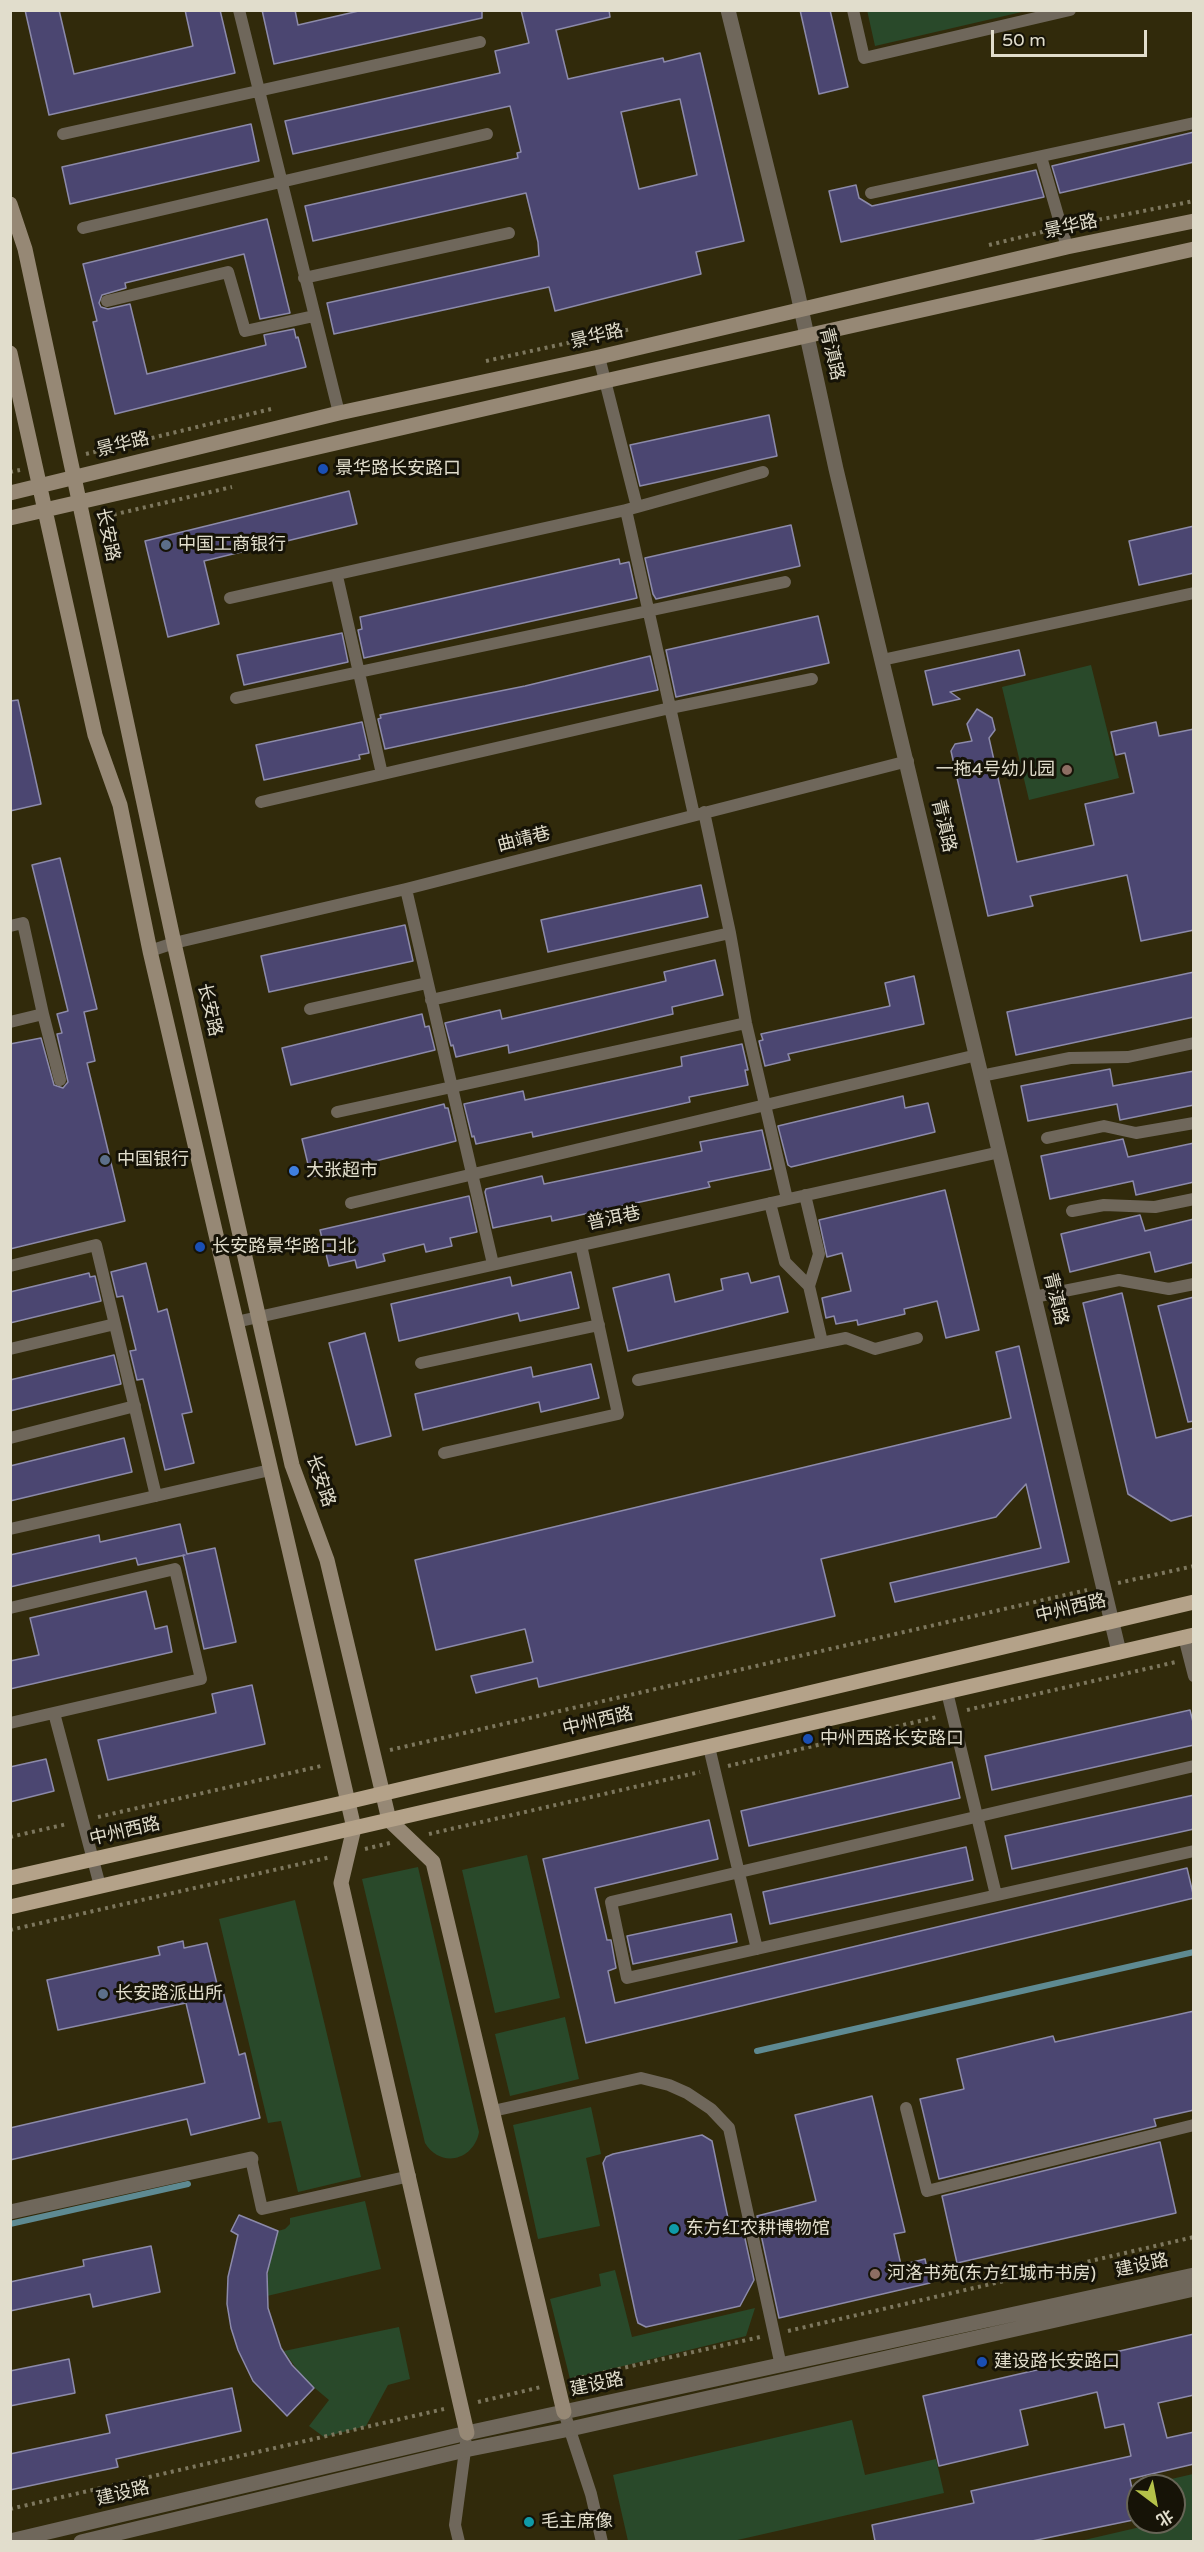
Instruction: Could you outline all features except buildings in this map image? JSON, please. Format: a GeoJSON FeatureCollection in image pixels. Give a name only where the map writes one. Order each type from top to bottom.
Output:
{"type":"FeatureCollection","features":[{"type":"Feature","properties":{"kind":"main road","name":"长安路"},"geometry":{"type":"LineString","coordinates":[[10,204],[25,249],[174,943],[292,1465],[327,1560],[389,1820]]}},
{"type":"Feature","properties":{"kind":"main road","name":"景华路"},"geometry":{"type":"LineString","coordinates":[[10,493],[339,413],[599,357],[1067,247],[1194,221]]}},
{"type":"Feature","properties":{"kind":"main road"},"geometry":{"type":"LineString","coordinates":[[10,518],[1194,249]]}},
{"type":"Feature","properties":{"kind":"main road"},"geometry":{"type":"LineString","coordinates":[[10,353],[95,735],[120,805],[150,951],[354,1828],[341,1883],[410,2176],[467,2433]]}},
{"type":"Feature","properties":{"kind":"main road","name":"中州西路"},"geometry":{"type":"LineString","coordinates":[[10,1878],[347,1802],[1194,1602]]}},
{"type":"Feature","properties":{"kind":"main road"},"geometry":{"type":"LineString","coordinates":[[10,1907],[1189,1636]]}},
{"type":"Feature","properties":{"kind":"main road"},"geometry":{"type":"LineString","coordinates":[[389,1820],[433,1862],[564,2412]]}},
{"type":"Feature","properties":{"kind":"street","name":"青滇路"},"geometry":{"type":"LineString","coordinates":[[728,10],[1119,1652]]}},
{"type":"Feature","properties":{"kind":"street"},"geometry":{"type":"LineString","coordinates":[[10,2212],[251,2158]]}},
{"type":"Feature","properties":{"kind":"street","name":"建设路"},"geometry":{"type":"LineString","coordinates":[[10,2541],[467,2433],[1194,2275]]}},
{"type":"Feature","properties":{"kind":"street","name":"建设路"},"geometry":{"type":"LineString","coordinates":[[81,2541],[465,2450],[570,2429],[1194,2289]]}},
{"type":"Feature","properties":{"kind":"lane"},"geometry":{"type":"LineString","coordinates":[[239,10],[339,413]]}},
{"type":"Feature","properties":{"kind":"lane"},"geometry":{"type":"LineString","coordinates":[[854,10],[864,58],[1070,10]]}},
{"type":"Feature","properties":{"kind":"lane"},"geometry":{"type":"LineString","coordinates":[[63,134],[480,42]]}},
{"type":"Feature","properties":{"kind":"lane"},"geometry":{"type":"LineString","coordinates":[[871,194],[1194,123]]}},
{"type":"Feature","properties":{"kind":"lane"},"geometry":{"type":"LineString","coordinates":[[83,228],[488,134]]}},
{"type":"Feature","properties":{"kind":"lane"},"geometry":{"type":"LineString","coordinates":[[1041,157],[1067,247]]}},
{"type":"Feature","properties":{"kind":"lane"},"geometry":{"type":"LineString","coordinates":[[304,278],[509,233]]}},
{"type":"Feature","properties":{"kind":"lane"},"geometry":{"type":"LineString","coordinates":[[107,301],[228,272],[245,331],[314,316]]}},
{"type":"Feature","properties":{"kind":"lane"},"geometry":{"type":"LineString","coordinates":[[599,357],[632,509],[670,708],[730,933],[746,1023],[787,1199]]}},
{"type":"Feature","properties":{"kind":"lane"},"geometry":{"type":"LineString","coordinates":[[230,598],[632,509],[763,472]]}},
{"type":"Feature","properties":{"kind":"lane"},"geometry":{"type":"LineString","coordinates":[[337,576],[382,774]]}},
{"type":"Feature","properties":{"kind":"lane"},"geometry":{"type":"LineString","coordinates":[[236,698],[785,582]]}},
{"type":"Feature","properties":{"kind":"lane"},"geometry":{"type":"LineString","coordinates":[[882,660],[1194,593]]}},
{"type":"Feature","properties":{"kind":"lane"},"geometry":{"type":"LineString","coordinates":[[261,802],[670,708],[812,679]]}},
{"type":"Feature","properties":{"kind":"lane","name":"曲靖巷"},"geometry":{"type":"LineString","coordinates":[[150,951],[174,943],[406,889],[908,761]]}},
{"type":"Feature","properties":{"kind":"lane"},"geometry":{"type":"LineString","coordinates":[[406,889],[493,1264]]}},
{"type":"Feature","properties":{"kind":"lane"},"geometry":{"type":"LineString","coordinates":[[10,926],[23,923],[60,1080]]}},
{"type":"Feature","properties":{"kind":"lane"},"geometry":{"type":"LineString","coordinates":[[431,1000],[730,933]]}},
{"type":"Feature","properties":{"kind":"lane"},"geometry":{"type":"LineString","coordinates":[[310,1009],[427,983]]}},
{"type":"Feature","properties":{"kind":"lane"},"geometry":{"type":"LineString","coordinates":[[10,1022],[43,1014]]}},
{"type":"Feature","properties":{"kind":"lane"},"geometry":{"type":"LineString","coordinates":[[337,1112],[746,1023]]}},
{"type":"Feature","properties":{"kind":"lane"},"geometry":{"type":"LineString","coordinates":[[981,1076],[1070,1058],[1128,1057],[1194,1042]]}},
{"type":"Feature","properties":{"kind":"lane"},"geometry":{"type":"LineString","coordinates":[[351,1203],[976,1055]]}},
{"type":"Feature","properties":{"kind":"lane"},"geometry":{"type":"LineString","coordinates":[[1047,1138],[1104,1126],[1136,1133],[1194,1123]]}},
{"type":"Feature","properties":{"kind":"lane","name":"普洱巷"},"geometry":{"type":"LineString","coordinates":[[236,1322],[1000,1152]]}},
{"type":"Feature","properties":{"kind":"lane"},"geometry":{"type":"LineString","coordinates":[[805,1195],[819,1254],[809,1286],[822,1342]]}},
{"type":"Feature","properties":{"kind":"lane"},"geometry":{"type":"LineString","coordinates":[[1072,1211],[1104,1204],[1155,1207],[1194,1199]]}},
{"type":"Feature","properties":{"kind":"lane"},"geometry":{"type":"LineString","coordinates":[[770,1203],[785,1262],[809,1286]]}},
{"type":"Feature","properties":{"kind":"lane"},"geometry":{"type":"LineString","coordinates":[[10,1266],[96,1245],[156,1496]]}},
{"type":"Feature","properties":{"kind":"lane"},"geometry":{"type":"LineString","coordinates":[[444,1453],[618,1414],[582,1245]]}},
{"type":"Feature","properties":{"kind":"lane"},"geometry":{"type":"LineString","coordinates":[[1034,1297],[1119,1280],[1169,1289],[1194,1284]]}},
{"type":"Feature","properties":{"kind":"lane"},"geometry":{"type":"LineString","coordinates":[[10,1349],[115,1324]]}},
{"type":"Feature","properties":{"kind":"lane"},"geometry":{"type":"LineString","coordinates":[[421,1363],[599,1324]]}},
{"type":"Feature","properties":{"kind":"lane"},"geometry":{"type":"LineString","coordinates":[[638,1380],[846,1338],[875,1349],[917,1338]]}},
{"type":"Feature","properties":{"kind":"lane"},"geometry":{"type":"LineString","coordinates":[[10,1438],[135,1406]]}},
{"type":"Feature","properties":{"kind":"lane"},"geometry":{"type":"LineString","coordinates":[[10,1529],[270,1470]]}},
{"type":"Feature","properties":{"kind":"lane"},"geometry":{"type":"LineString","coordinates":[[10,1608],[175,1569],[201,1679],[10,1723]]}},
{"type":"Feature","properties":{"kind":"lane"},"geometry":{"type":"LineString","coordinates":[[1189,1636],[1190,1659],[1194,1676]]}},
{"type":"Feature","properties":{"kind":"lane"},"geometry":{"type":"LineString","coordinates":[[947,1692],[996,1895]]}},
{"type":"Feature","properties":{"kind":"lane"},"geometry":{"type":"LineString","coordinates":[[54,1713],[100,1886]]}},
{"type":"Feature","properties":{"kind":"lane"},"geometry":{"type":"LineString","coordinates":[[709,1747],[757,1949]]}},
{"type":"Feature","properties":{"kind":"lane"},"geometry":{"type":"LineString","coordinates":[[1194,1766],[611,1902],[627,1978],[1194,1851]]}},
{"type":"Feature","properties":{"kind":"lane"},"geometry":{"type":"LineString","coordinates":[[493,2111],[641,2078],[669,2085],[687,2093],[711,2109],[729,2128],[781,2366]]}},
{"type":"Feature","properties":{"kind":"lane"},"geometry":{"type":"LineString","coordinates":[[906,2108],[927,2191],[1194,2125]]}},
{"type":"Feature","properties":{"kind":"lane"},"geometry":{"type":"LineString","coordinates":[[251,2158],[262,2209],[410,2176]]}},
{"type":"Feature","properties":{"kind":"lane"},"geometry":{"type":"LineString","coordinates":[[564,2412],[591,2494],[602,2541]]}},
{"type":"Feature","properties":{"kind":"lane"},"geometry":{"type":"LineString","coordinates":[[459,2541],[455,2525],[467,2433]]}},
{"type":"Feature","properties":{"kind":"path"},"geometry":{"type":"LineString","coordinates":[[982,246],[1194,201]]}},
{"type":"Feature","properties":{"kind":"path"},"geometry":{"type":"LineString","coordinates":[[481,362],[639,327]]}},
{"type":"Feature","properties":{"kind":"path"},"geometry":{"type":"LineString","coordinates":[[70,458],[276,408]]}},
{"type":"Feature","properties":{"kind":"path"},"geometry":{"type":"LineString","coordinates":[[10,472],[35,466]]}},
{"type":"Feature","properties":{"kind":"path"},"geometry":{"type":"LineString","coordinates":[[374,1754],[1194,1566]]}},
{"type":"Feature","properties":{"kind":"path"},"geometry":{"type":"LineString","coordinates":[[10,1930],[1190,1659]]}},
{"type":"Feature","properties":{"kind":"path"},"geometry":{"type":"LineString","coordinates":[[10,1838],[338,1762]]}},
{"type":"Feature","properties":{"kind":"path"},"geometry":{"type":"LineString","coordinates":[[10,2509],[1194,2237]]}},
{"type":"Feature","properties":{"kind":"green space"},"geometry":{"type":"Polygon","coordinates":[[[867,10],[1026,10],[1026,11],[875,46],[867,10]]]}},
{"type":"Feature","properties":{"kind":"green space"},"geometry":{"type":"Polygon","coordinates":[[[1091,665],[1119,778],[1029,800],[1002,687],[1091,665]]]}},
{"type":"Feature","properties":{"kind":"green space"},"geometry":{"type":"Polygon","coordinates":[[[527,1855],[560,1998],[495,2013],[462,1870],[527,1855]]]}},
{"type":"Feature","properties":{"kind":"green space"},"geometry":{"type":"Polygon","coordinates":[[[418,1867],[479,2132],[471,2149],[456,2158],[439,2156],[425,2143],[362,1879],[418,1867]]]}},
{"type":"Feature","properties":{"kind":"green space"},"geometry":{"type":"Polygon","coordinates":[[[295,1900],[361,2177],[298,2192],[281,2121],[268,2123],[219,1919],[295,1900]]]}},
{"type":"Feature","properties":{"kind":"green space"},"geometry":{"type":"Polygon","coordinates":[[[565,2017],[579,2079],[510,2096],[495,2034],[565,2017]]]}},
{"type":"Feature","properties":{"kind":"green space"},"geometry":{"type":"Polygon","coordinates":[[[591,2107],[601,2154],[586,2158],[600,2226],[538,2239],[513,2125],[591,2107]]]}},
{"type":"Feature","properties":{"kind":"green space"},"geometry":{"type":"Polygon","coordinates":[[[365,2201],[381,2269],[267,2296],[275,2239],[278,2231],[290,2224],[290,2218],[365,2201]]]}},
{"type":"Feature","properties":{"kind":"green space"},"geometry":{"type":"Polygon","coordinates":[[[615,2270],[632,2337],[755,2308],[746,2336],[570,2379],[550,2299],[601,2286],[599,2274],[615,2270]]]}},
{"type":"Feature","properties":{"kind":"green space"},"geometry":{"type":"Polygon","coordinates":[[[399,2327],[410,2379],[388,2385],[366,2426],[324,2437],[309,2426],[329,2400],[304,2379],[284,2351],[399,2327]]]}},
{"type":"Feature","properties":{"kind":"green space"},"geometry":{"type":"Polygon","coordinates":[[[852,2420],[865,2475],[936,2459],[944,2493],[733,2541],[628,2541],[613,2475],[852,2420]]]}},
{"type":"Feature","properties":{"kind":"green space"},"geometry":{"type":"Polygon","coordinates":[[[1193,2474],[1193,2541],[1080,2541],[1126,2530],[1126,2534],[1186,2534],[1186,2476],[1193,2474]]]}},
{"type":"Feature","properties":{"kind":"waterway"},"geometry":{"type":"LineString","coordinates":[[757,2051],[1194,1952]]}},
{"type":"Feature","properties":{"kind":"waterway"},"geometry":{"type":"LineString","coordinates":[[10,2224],[188,2184]]}},
{"type":"Feature","properties":{"kind":"place","name":"景华路长安路口"},"geometry":{"type":"Point","coordinates":[323,469]}},
{"type":"Feature","properties":{"kind":"place","name":"中国工商银行"},"geometry":{"type":"Point","coordinates":[166,545]}},
{"type":"Feature","properties":{"kind":"place","name":"一拖4号幼儿园"},"geometry":{"type":"Point","coordinates":[1067,770]}},
{"type":"Feature","properties":{"kind":"place","name":"中国银行"},"geometry":{"type":"Point","coordinates":[105,1160]}},
{"type":"Feature","properties":{"kind":"place","name":"大张超市"},"geometry":{"type":"Point","coordinates":[294,1171]}},
{"type":"Feature","properties":{"kind":"place","name":"长安路景华路口北"},"geometry":{"type":"Point","coordinates":[200,1247]}},
{"type":"Feature","properties":{"kind":"place","name":"中州西路长安路口"},"geometry":{"type":"Point","coordinates":[808,1739]}},
{"type":"Feature","properties":{"kind":"place","name":"长安路派出所"},"geometry":{"type":"Point","coordinates":[103,1994]}},
{"type":"Feature","properties":{"kind":"place","name":"东方红农耕博物馆"},"geometry":{"type":"Point","coordinates":[674,2229]}},
{"type":"Feature","properties":{"kind":"place","name":"河洛书苑(东方红城市书房)"},"geometry":{"type":"Point","coordinates":[875,2274]}},
{"type":"Feature","properties":{"kind":"place","name":"建设路长安路口"},"geometry":{"type":"Point","coordinates":[982,2362]}},
{"type":"Feature","properties":{"kind":"place","name":"毛主席像"},"geometry":{"type":"Point","coordinates":[529,2522]}}]}
